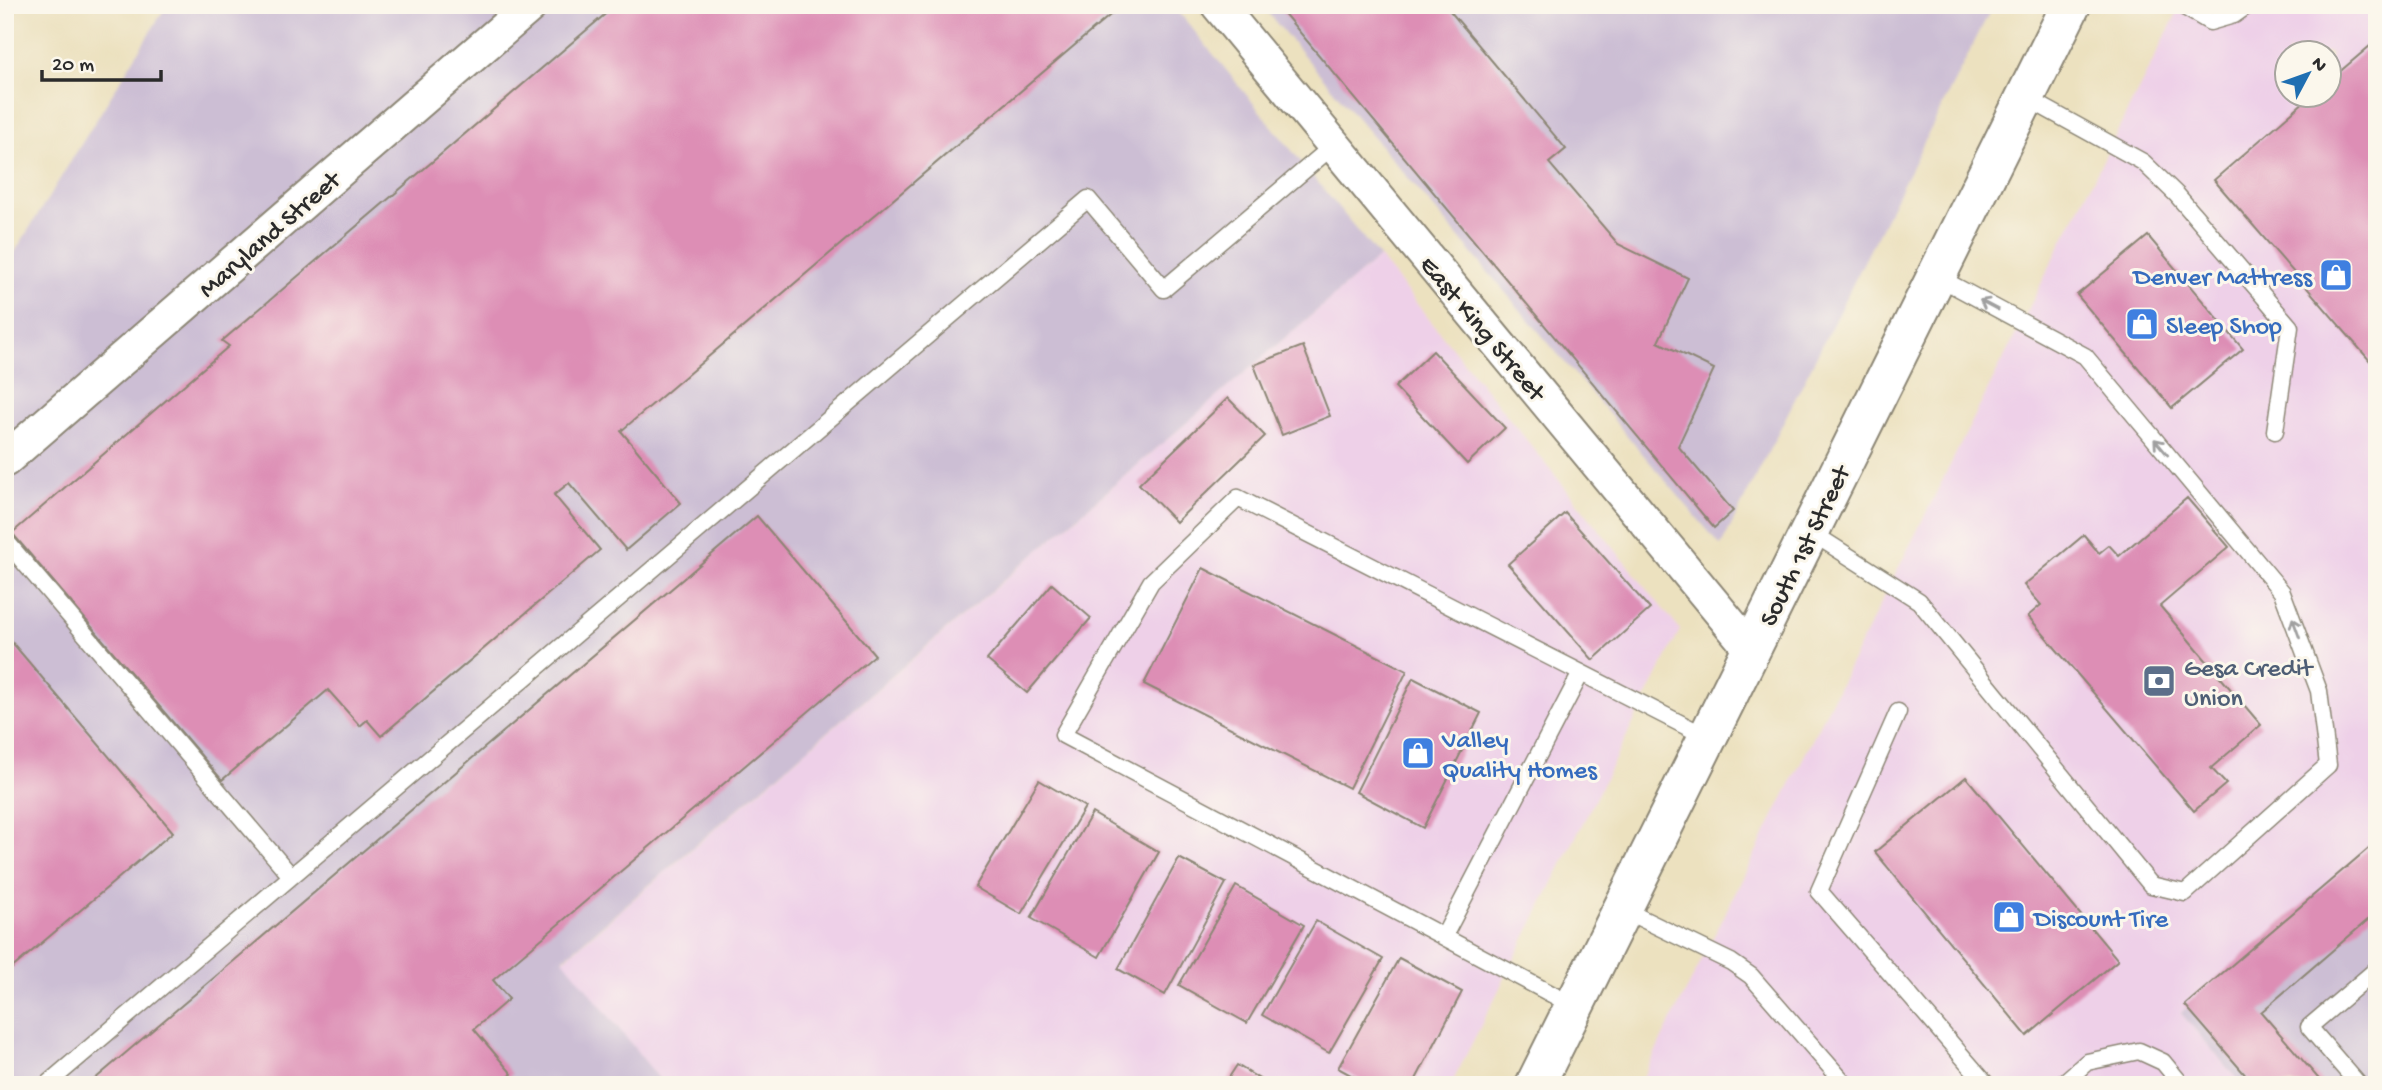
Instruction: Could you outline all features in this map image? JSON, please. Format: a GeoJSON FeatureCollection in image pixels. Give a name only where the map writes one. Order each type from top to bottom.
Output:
{"type":"FeatureCollection","features":[{"type":"Feature","properties":{"kind":"main road","name":"South 1st Street"},"geometry":{"type":"LineString","coordinates":[[1535,1085],[2071,5]]}},
{"type":"Feature","properties":{"kind":"street","name":"Maryland Street"},"geometry":{"type":"LineString","coordinates":[[5,460],[531,5]]}},
{"type":"Feature","properties":{"kind":"street","name":"East King Street"},"geometry":{"type":"LineString","coordinates":[[1218,5],[1751,649]]}},
{"type":"Feature","properties":{"kind":"lane"},"geometry":{"type":"LineString","coordinates":[[2181,5],[2210,22],[2234,15],[2248,5]]}},
{"type":"Feature","properties":{"kind":"lane"},"geometry":{"type":"LineString","coordinates":[[2025,97],[2143,162],[2177,195],[2290,327],[2275,431]]}},
{"type":"Feature","properties":{"kind":"lane"},"geometry":{"type":"LineString","coordinates":[[46,1085],[1088,199],[1164,289],[1334,145]]}},
{"type":"Feature","properties":{"kind":"lane"},"geometry":{"type":"LineString","coordinates":[[1809,531],[1919,601],[2151,885],[2185,893],[2328,765],[2319,691],[2282,592],[2085,356],[1936,276]]}},
{"type":"Feature","properties":{"kind":"lane"},"geometry":{"type":"LineString","coordinates":[[1574,1006],[1063,735],[1151,582],[1238,498],[1707,737]]}},
{"type":"Feature","properties":{"kind":"lane"},"geometry":{"type":"LineString","coordinates":[[5,540],[291,876]]}},
{"type":"Feature","properties":{"kind":"lane"},"geometry":{"type":"LineString","coordinates":[[1444,936],[1581,673]]}},
{"type":"Feature","properties":{"kind":"lane"},"geometry":{"type":"LineString","coordinates":[[1898,712],[1819,891],[1987,1085]]}},
{"type":"Feature","properties":{"kind":"lane"},"geometry":{"type":"LineString","coordinates":[[1622,909],[1731,962],[1751,976],[1846,1085]]}},
{"type":"Feature","properties":{"kind":"lane"},"geometry":{"type":"LineString","coordinates":[[2359,1085],[2309,1027],[2377,969]]}},
{"type":"Feature","properties":{"kind":"lane"},"geometry":{"type":"LineString","coordinates":[[2061,1085],[2087,1062],[2139,1051],[2163,1062],[2182,1085]]}},
{"type":"Feature","properties":{"kind":"shaded area"},"geometry":{"type":"Polygon","coordinates":[[[167,5],[1173,5],[1379,257],[563,959],[664,1085],[5,1085],[5,268],[167,5]]]}},
{"type":"Feature","properties":{"kind":"shaded area"},"geometry":{"type":"Polygon","coordinates":[[[1261,5],[1993,5],[1721,546],[1261,5]]]}},
{"type":"Feature","properties":{"kind":"shaded area"},"geometry":{"type":"Polygon","coordinates":[[[2181,5],[2377,5],[2377,845],[2181,1013],[2242,1085],[1639,1085],[2181,5]]]}},
{"type":"Feature","properties":{"kind":"shaded area"},"geometry":{"type":"Polygon","coordinates":[[[1379,257],[1680,630],[1451,1085],[664,1085],[563,960],[1379,257]]]}},
{"type":"Feature","properties":{"kind":"shaded area"},"geometry":{"type":"Polygon","coordinates":[[[2377,845],[2377,1085],[2242,1085],[2181,1013],[2377,845]]]}},
{"type":"Feature","properties":{"kind":"building"},"geometry":{"type":"Polygon","coordinates":[[[616,5],[1122,5],[621,431],[681,503],[626,550],[569,483],[554,495],[600,550],[381,736],[367,720],[360,726],[328,690],[222,780],[12,533],[229,346],[222,341],[616,5]]]}},
{"type":"Feature","properties":{"kind":"building"},"geometry":{"type":"Polygon","coordinates":[[[1277,5],[1445,5],[1566,149],[1549,163],[1618,244],[1688,278],[1658,342],[1714,369],[1678,446],[1733,511],[1714,528],[1277,5]]]}},
{"type":"Feature","properties":{"kind":"building","name":"Denver Mattress"},"geometry":{"type":"Polygon","coordinates":[[[2377,40],[2377,369],[2214,180],[2297,108],[2344,108],[2344,68],[2377,40]]]}},
{"type":"Feature","properties":{"kind":"building"},"geometry":{"type":"Polygon","coordinates":[[[2148,236],[2243,349],[2172,408],[2077,295],[2148,236]]]}},
{"type":"Feature","properties":{"kind":"building"},"geometry":{"type":"Polygon","coordinates":[[[1303,346],[1330,416],[1282,435],[1254,365],[1303,346]]]}},
{"type":"Feature","properties":{"kind":"building"},"geometry":{"type":"Polygon","coordinates":[[[1433,351],[1505,428],[1467,464],[1395,387],[1433,351]]]}},
{"type":"Feature","properties":{"kind":"building"},"geometry":{"type":"Polygon","coordinates":[[[1228,398],[1265,436],[1176,522],[1139,484],[1228,398]]]}},
{"type":"Feature","properties":{"kind":"building"},"geometry":{"type":"Polygon","coordinates":[[[2187,498],[2229,547],[2160,606],[2261,725],[2211,768],[2226,784],[2194,811],[2028,616],[2041,605],[2024,585],[2084,535],[2099,553],[2109,545],[2119,556],[2187,498]]]}},
{"type":"Feature","properties":{"kind":"building"},"geometry":{"type":"Polygon","coordinates":[[[1565,513],[1650,609],[1593,660],[1508,564],[1565,513]]]}},
{"type":"Feature","properties":{"kind":"building"},"geometry":{"type":"Polygon","coordinates":[[[757,516],[875,655],[493,980],[509,999],[474,1029],[512,1074],[499,1085],[88,1085],[757,516]]]}},
{"type":"Feature","properties":{"kind":"building"},"geometry":{"type":"Polygon","coordinates":[[[1203,568],[1407,671],[1349,788],[1144,684],[1203,568]]]}},
{"type":"Feature","properties":{"kind":"building"},"geometry":{"type":"Polygon","coordinates":[[[1052,584],[1091,618],[1027,693],[987,660],[1052,584]]]}},
{"type":"Feature","properties":{"kind":"building"},"geometry":{"type":"Polygon","coordinates":[[[5,634],[173,832],[5,974],[5,634]]]}},
{"type":"Feature","properties":{"kind":"building","name":"Valley Quality Homes"},"geometry":{"type":"Polygon","coordinates":[[[1413,678],[1481,713],[1423,828],[1356,792],[1413,678]]]}},
{"type":"Feature","properties":{"kind":"building"},"geometry":{"type":"Polygon","coordinates":[[[1966,777],[2118,960],[2027,1036],[1875,852],[1966,777]]]}},
{"type":"Feature","properties":{"kind":"building"},"geometry":{"type":"Polygon","coordinates":[[[1039,780],[1085,807],[1021,914],[975,887],[1039,780]]]}},
{"type":"Feature","properties":{"kind":"building"},"geometry":{"type":"Polygon","coordinates":[[[1092,813],[1159,852],[1099,957],[1031,918],[1092,813]]]}},
{"type":"Feature","properties":{"kind":"building"},"geometry":{"type":"Polygon","coordinates":[[[2377,841],[2377,912],[2261,1012],[2324,1085],[2254,1085],[2185,1005],[2377,841]]]}},
{"type":"Feature","properties":{"kind":"building"},"geometry":{"type":"Polygon","coordinates":[[[1179,858],[1226,883],[1165,995],[1118,969],[1179,858]]]}},
{"type":"Feature","properties":{"kind":"building"},"geometry":{"type":"Polygon","coordinates":[[[1236,886],[1304,925],[1247,1023],[1179,985],[1236,886]]]}},
{"type":"Feature","properties":{"kind":"building"},"geometry":{"type":"Polygon","coordinates":[[[1316,921],[1383,959],[1329,1053],[1262,1015],[1316,921]]]}},
{"type":"Feature","properties":{"kind":"building"},"geometry":{"type":"Polygon","coordinates":[[[1399,958],[1462,992],[1413,1085],[1369,1085],[1338,1068],[1399,958]]]}},
{"type":"Feature","properties":{"kind":"building"},"geometry":{"type":"Polygon","coordinates":[[[1237,1065],[1269,1085],[1224,1085],[1237,1065]]]}},
{"type":"Feature","properties":{"kind":"place","name":"Denver Mattress"},"geometry":{"type":"Point","coordinates":[2336,275]}},
{"type":"Feature","properties":{"kind":"place","name":"Sleep Shop"},"geometry":{"type":"Point","coordinates":[2142,324]}},
{"type":"Feature","properties":{"kind":"place","name":"Gesa Credit Union"},"geometry":{"type":"Point","coordinates":[2159,681]}},
{"type":"Feature","properties":{"kind":"place","name":"Valley Quality Homes"},"geometry":{"type":"Point","coordinates":[1418,753]}},
{"type":"Feature","properties":{"kind":"place","name":"Discount Tire"},"geometry":{"type":"Point","coordinates":[2009,917]}}]}
